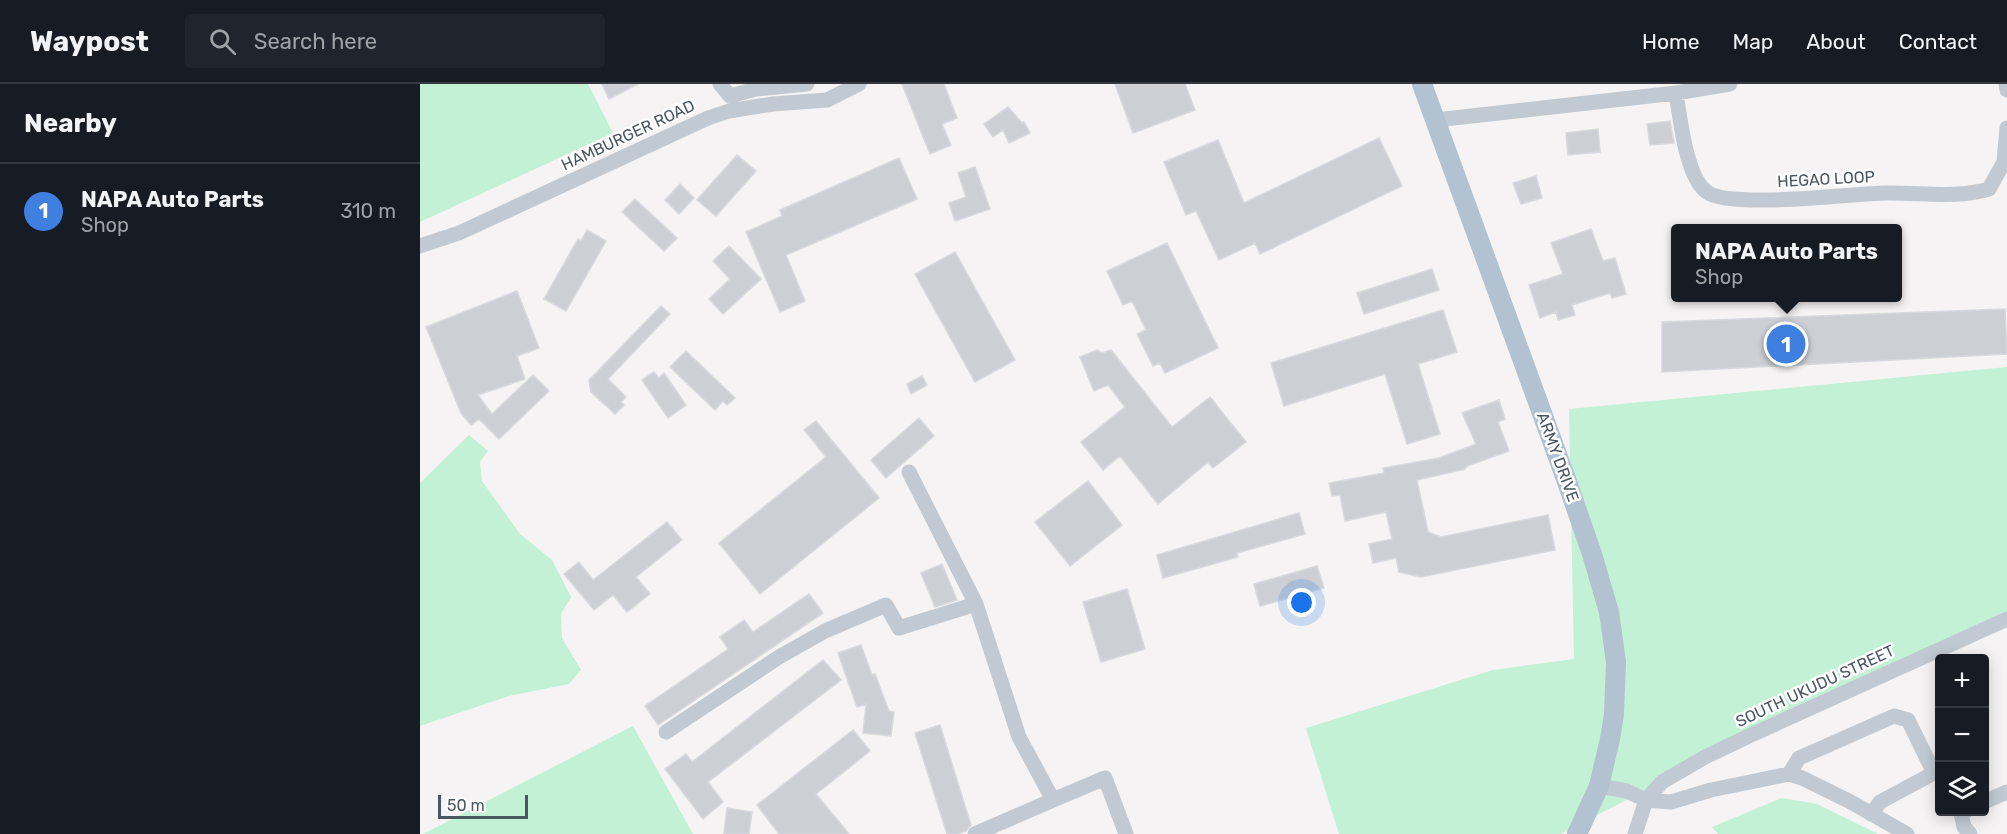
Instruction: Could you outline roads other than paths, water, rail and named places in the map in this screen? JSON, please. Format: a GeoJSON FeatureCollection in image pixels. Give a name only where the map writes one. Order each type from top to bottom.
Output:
{"type":"FeatureCollection","features":[{"type":"Feature","properties":{"kind":"main road","name":"ARMY DRIVE"},"geometry":{"type":"LineString","coordinates":[[1423,86],[1555,448],[1605,596],[1613,636],[1616,687],[1610,740],[1599,786],[1577,834]]}},
{"type":"Feature","properties":{"kind":"street"},"geometry":{"type":"LineString","coordinates":[[728,97],[756,86],[807,84]]}},
{"type":"Feature","properties":{"kind":"street","name":"HAMBURGER ROAD"},"geometry":{"type":"LineString","coordinates":[[420,246],[459,233],[708,118],[728,97],[772,104],[827,100],[859,84]]}},
{"type":"Feature","properties":{"kind":"street"},"geometry":{"type":"LineString","coordinates":[[1436,120],[1676,93],[1730,84]]}},
{"type":"Feature","properties":{"kind":"street"},"geometry":{"type":"LineString","coordinates":[[2006,84],[2007,90]]}},
{"type":"Feature","properties":{"kind":"street","name":"HEGAO LOOP"},"geometry":{"type":"LineString","coordinates":[[1676,93],[1682,135],[1695,177],[1707,193],[1730,199],[1774,200],[1884,193],[1973,193],[1989,189],[2004,162],[2007,128]]}},
{"type":"Feature","properties":{"kind":"street"},"geometry":{"type":"LineString","coordinates":[[909,472],[976,604],[1019,737],[1053,800]]}},
{"type":"Feature","properties":{"kind":"street"},"geometry":{"type":"LineString","coordinates":[[666,732],[779,657],[825,631],[886,605],[899,628],[976,604]]}},
{"type":"Feature","properties":{"kind":"street","name":"SOUTH UKUDU STREET"},"geometry":{"type":"LineString","coordinates":[[1646,800],[1662,782],[1705,757],[2007,619]]}},
{"type":"Feature","properties":{"kind":"street"},"geometry":{"type":"LineString","coordinates":[[1789,774],[1799,758],[1894,716],[1908,720],[1934,773],[1880,802],[1871,814]]}},
{"type":"Feature","properties":{"kind":"street"},"geometry":{"type":"LineString","coordinates":[[1599,786],[1627,791],[1646,800],[1671,802],[1712,790],[1789,774],[1802,778],[1907,834]]}},
{"type":"Feature","properties":{"kind":"street"},"geometry":{"type":"LineString","coordinates":[[975,834],[1105,778],[1126,834]]}},
{"type":"Feature","properties":{"kind":"street"},"geometry":{"type":"LineString","coordinates":[[1989,800],[2007,792]]}},
{"type":"Feature","properties":{"kind":"street"},"geometry":{"type":"LineString","coordinates":[[1638,833],[1646,800]]}},
{"type":"Feature","properties":{"kind":"street"},"geometry":{"type":"LineString","coordinates":[[1962,816],[1964,827],[1970,834]]}},
{"type":"Feature","properties":{"kind":"place","name":"NAPA Auto Parts"},"geometry":{"type":"Point","coordinates":[1786,344]}}]}
